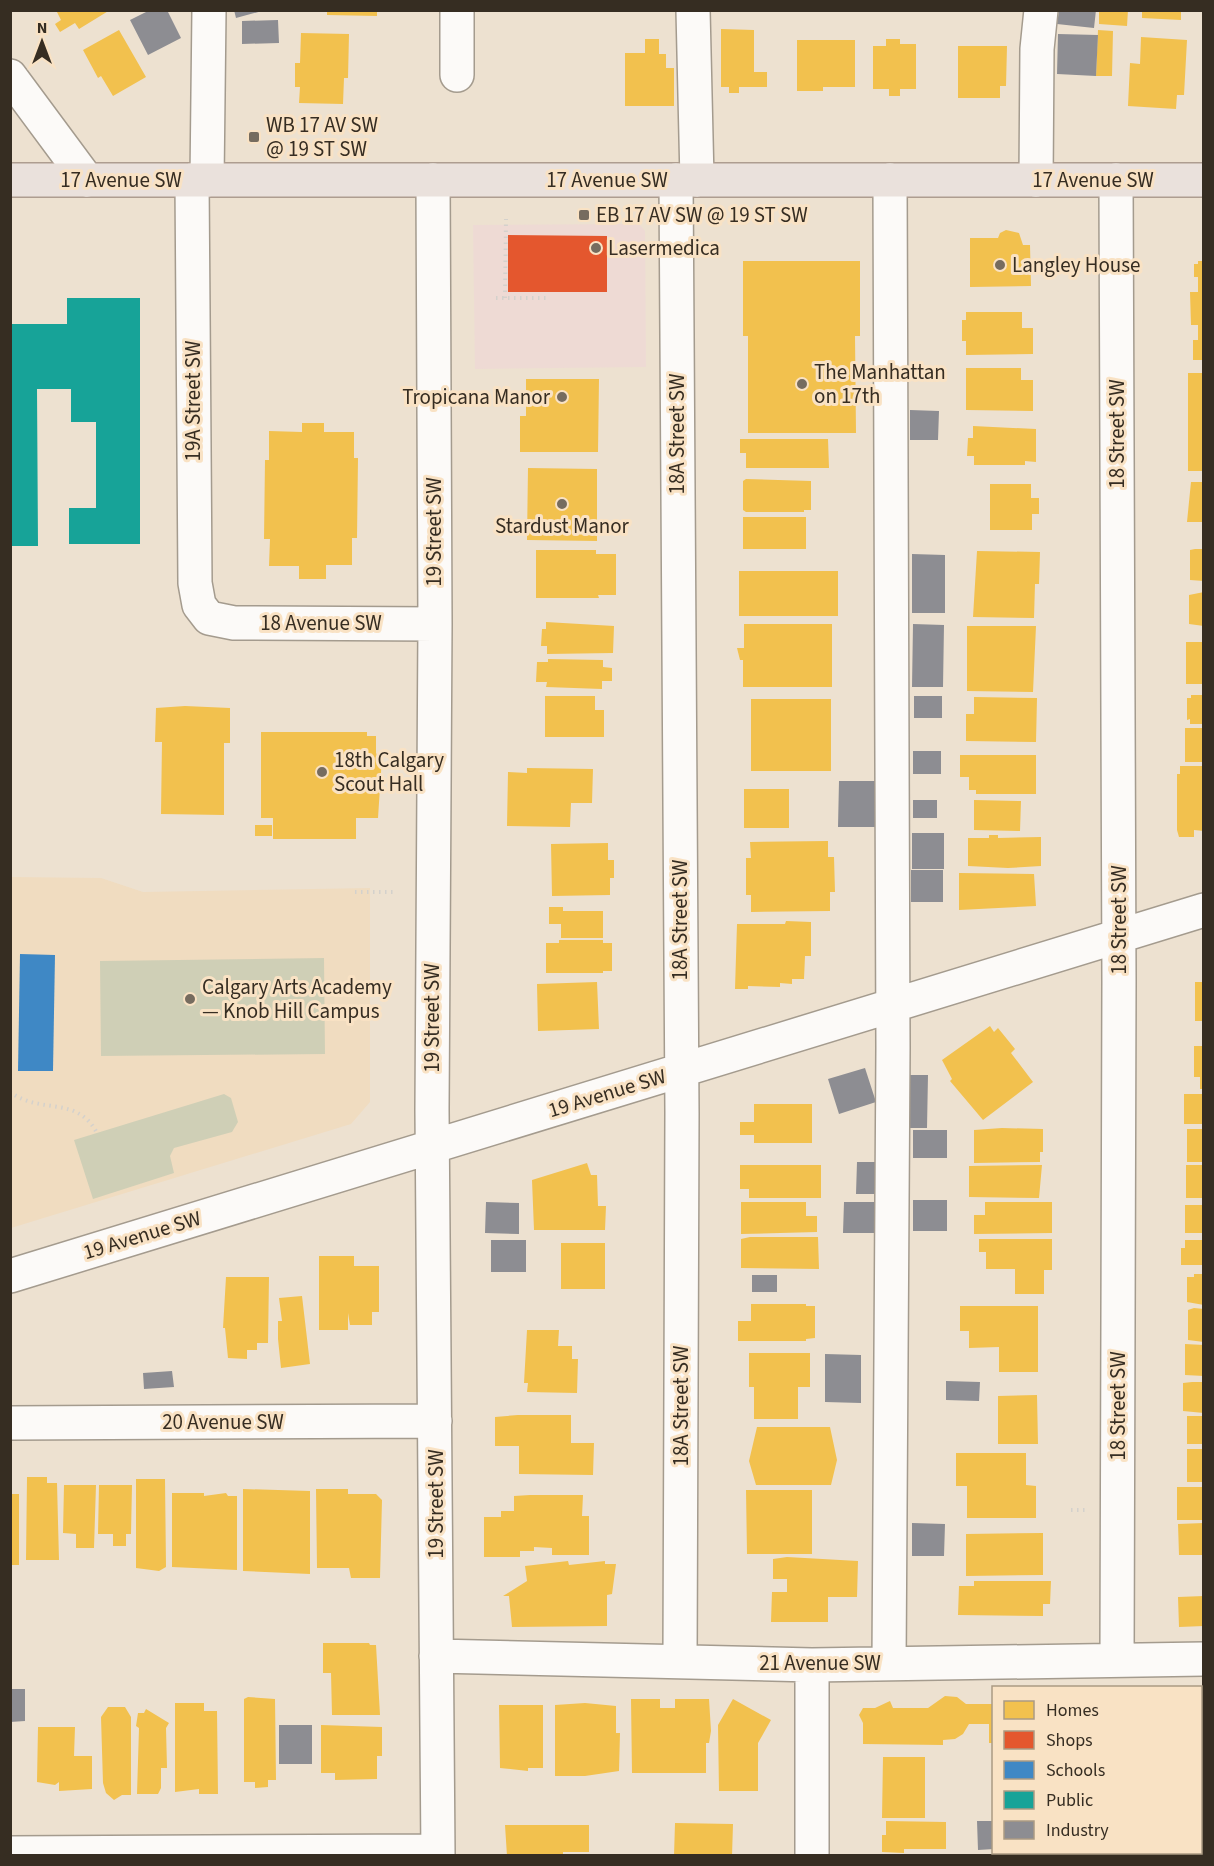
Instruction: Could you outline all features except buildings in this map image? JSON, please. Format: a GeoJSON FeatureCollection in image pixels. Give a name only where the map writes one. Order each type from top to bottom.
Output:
{"type":"FeatureCollection","features":[{"type":"Feature","properties":{"kind":"main road","name":"17 Avenue SW"},"geometry":{"type":"LineString","coordinates":[[10,180],[1203,180]]}},
{"type":"Feature","properties":{"kind":"street","name":"19A Street SW"},"geometry":{"type":"LineString","coordinates":[[208,618],[199,605],[195,583],[199,180],[209,10]]}},
{"type":"Feature","properties":{"kind":"street"},"geometry":{"type":"LineString","coordinates":[[457,10],[457,75]]}},
{"type":"Feature","properties":{"kind":"street","name":"18A Street SW"},"geometry":{"type":"LineString","coordinates":[[680,1660],[686,180],[693,10]]}},
{"type":"Feature","properties":{"kind":"street"},"geometry":{"type":"LineString","coordinates":[[1036,180],[1037,49],[1041,10]]}},
{"type":"Feature","properties":{"kind":"street"},"geometry":{"type":"LineString","coordinates":[[10,76],[87,180]]}},
{"type":"Feature","properties":{"kind":"street","name":"19 Street SW"},"geometry":{"type":"LineString","coordinates":[[433,180],[435,624],[432,1148],[438,1853]]}},
{"type":"Feature","properties":{"kind":"street"},"geometry":{"type":"LineString","coordinates":[[890,180],[893,1006],[890,1663]]}},
{"type":"Feature","properties":{"kind":"street","name":"18 Street SW"},"geometry":{"type":"LineString","coordinates":[[1116,180],[1117,1660]]}},
{"type":"Feature","properties":{"kind":"street","name":"18 Avenue SW"},"geometry":{"type":"LineString","coordinates":[[208,618],[234,623],[435,624]]}},
{"type":"Feature","properties":{"kind":"street","name":"19 Avenue SW"},"geometry":{"type":"LineString","coordinates":[[10,1276],[1203,910]]}},
{"type":"Feature","properties":{"kind":"street","name":"20 Avenue SW"},"geometry":{"type":"LineString","coordinates":[[10,1423],[435,1421]]}},
{"type":"Feature","properties":{"kind":"street","name":"21 Avenue SW"},"geometry":{"type":"LineString","coordinates":[[436,1656],[680,1660],[813,1665],[1203,1659]]}},
{"type":"Feature","properties":{"kind":"street"},"geometry":{"type":"LineString","coordinates":[[812,1856],[813,1665]]}},
{"type":"Feature","properties":{"kind":"street"},"geometry":{"type":"LineString","coordinates":[[10,1853],[438,1853]]}},
{"type":"Feature","properties":{"kind":"path"},"geometry":{"type":"LineString","coordinates":[[505,298],[506,219]]}},
{"type":"Feature","properties":{"kind":"path"},"geometry":{"type":"LineString","coordinates":[[496,298],[546,298]]}},
{"type":"Feature","properties":{"kind":"path"},"geometry":{"type":"LineString","coordinates":[[355,892],[393,892]]}},
{"type":"Feature","properties":{"kind":"path"},"geometry":{"type":"LineString","coordinates":[[10,1092],[21,1100],[36,1105],[66,1107],[78,1112],[91,1121],[97,1133]]}},
{"type":"Feature","properties":{"kind":"path"},"geometry":{"type":"LineString","coordinates":[[1071,1510],[1086,1510]]}},
{"type":"Feature","properties":{"kind":"shaded area"},"geometry":{"type":"Polygon","coordinates":[[[639,224],[645,231],[646,367],[475,369],[473,225],[639,224]]]}},
{"type":"Feature","properties":{"kind":"shaded area","name":"Calgary Arts Academy — Knob Hill Campus"},"geometry":{"type":"Polygon","coordinates":[[[11,877],[101,878],[143,892],[370,888],[370,1102],[351,1124],[11,1228],[11,877]]]}},
{"type":"Feature","properties":{"kind":"green space"},"geometry":{"type":"Polygon","coordinates":[[[324,958],[325,1054],[101,1056],[100,961],[324,958]]]}},
{"type":"Feature","properties":{"kind":"green space"},"geometry":{"type":"Polygon","coordinates":[[[224,1094],[231,1098],[238,1122],[232,1132],[174,1148],[170,1156],[174,1173],[93,1199],[74,1140],[224,1094]]]}},
{"type":"Feature","properties":{"kind":"place","name":"WB 17 AV SW @ 19 ST SW"},"geometry":{"type":"Point","coordinates":[254,137]}},
{"type":"Feature","properties":{"kind":"place","name":"EB 17 AV SW @ 19 ST SW"},"geometry":{"type":"Point","coordinates":[584,215]}},
{"type":"Feature","properties":{"kind":"place","name":"Lasermedica"},"geometry":{"type":"Point","coordinates":[596,248]}},
{"type":"Feature","properties":{"kind":"place","name":"Langley House"},"geometry":{"type":"Point","coordinates":[1000,265]}},
{"type":"Feature","properties":{"kind":"place","name":"The Manhattan on 17th"},"geometry":{"type":"Point","coordinates":[802,384]}},
{"type":"Feature","properties":{"kind":"place","name":"Tropicana Manor"},"geometry":{"type":"Point","coordinates":[562,397]}},
{"type":"Feature","properties":{"kind":"place","name":"Stardust Manor"},"geometry":{"type":"Point","coordinates":[562,504]}},
{"type":"Feature","properties":{"kind":"place","name":"18th Calgary Scout Hall"},"geometry":{"type":"Point","coordinates":[322,772]}},
{"type":"Feature","properties":{"kind":"place","name":"Calgary Arts Academy — Knob Hill Campus"},"geometry":{"type":"Point","coordinates":[190,999]}}]}
